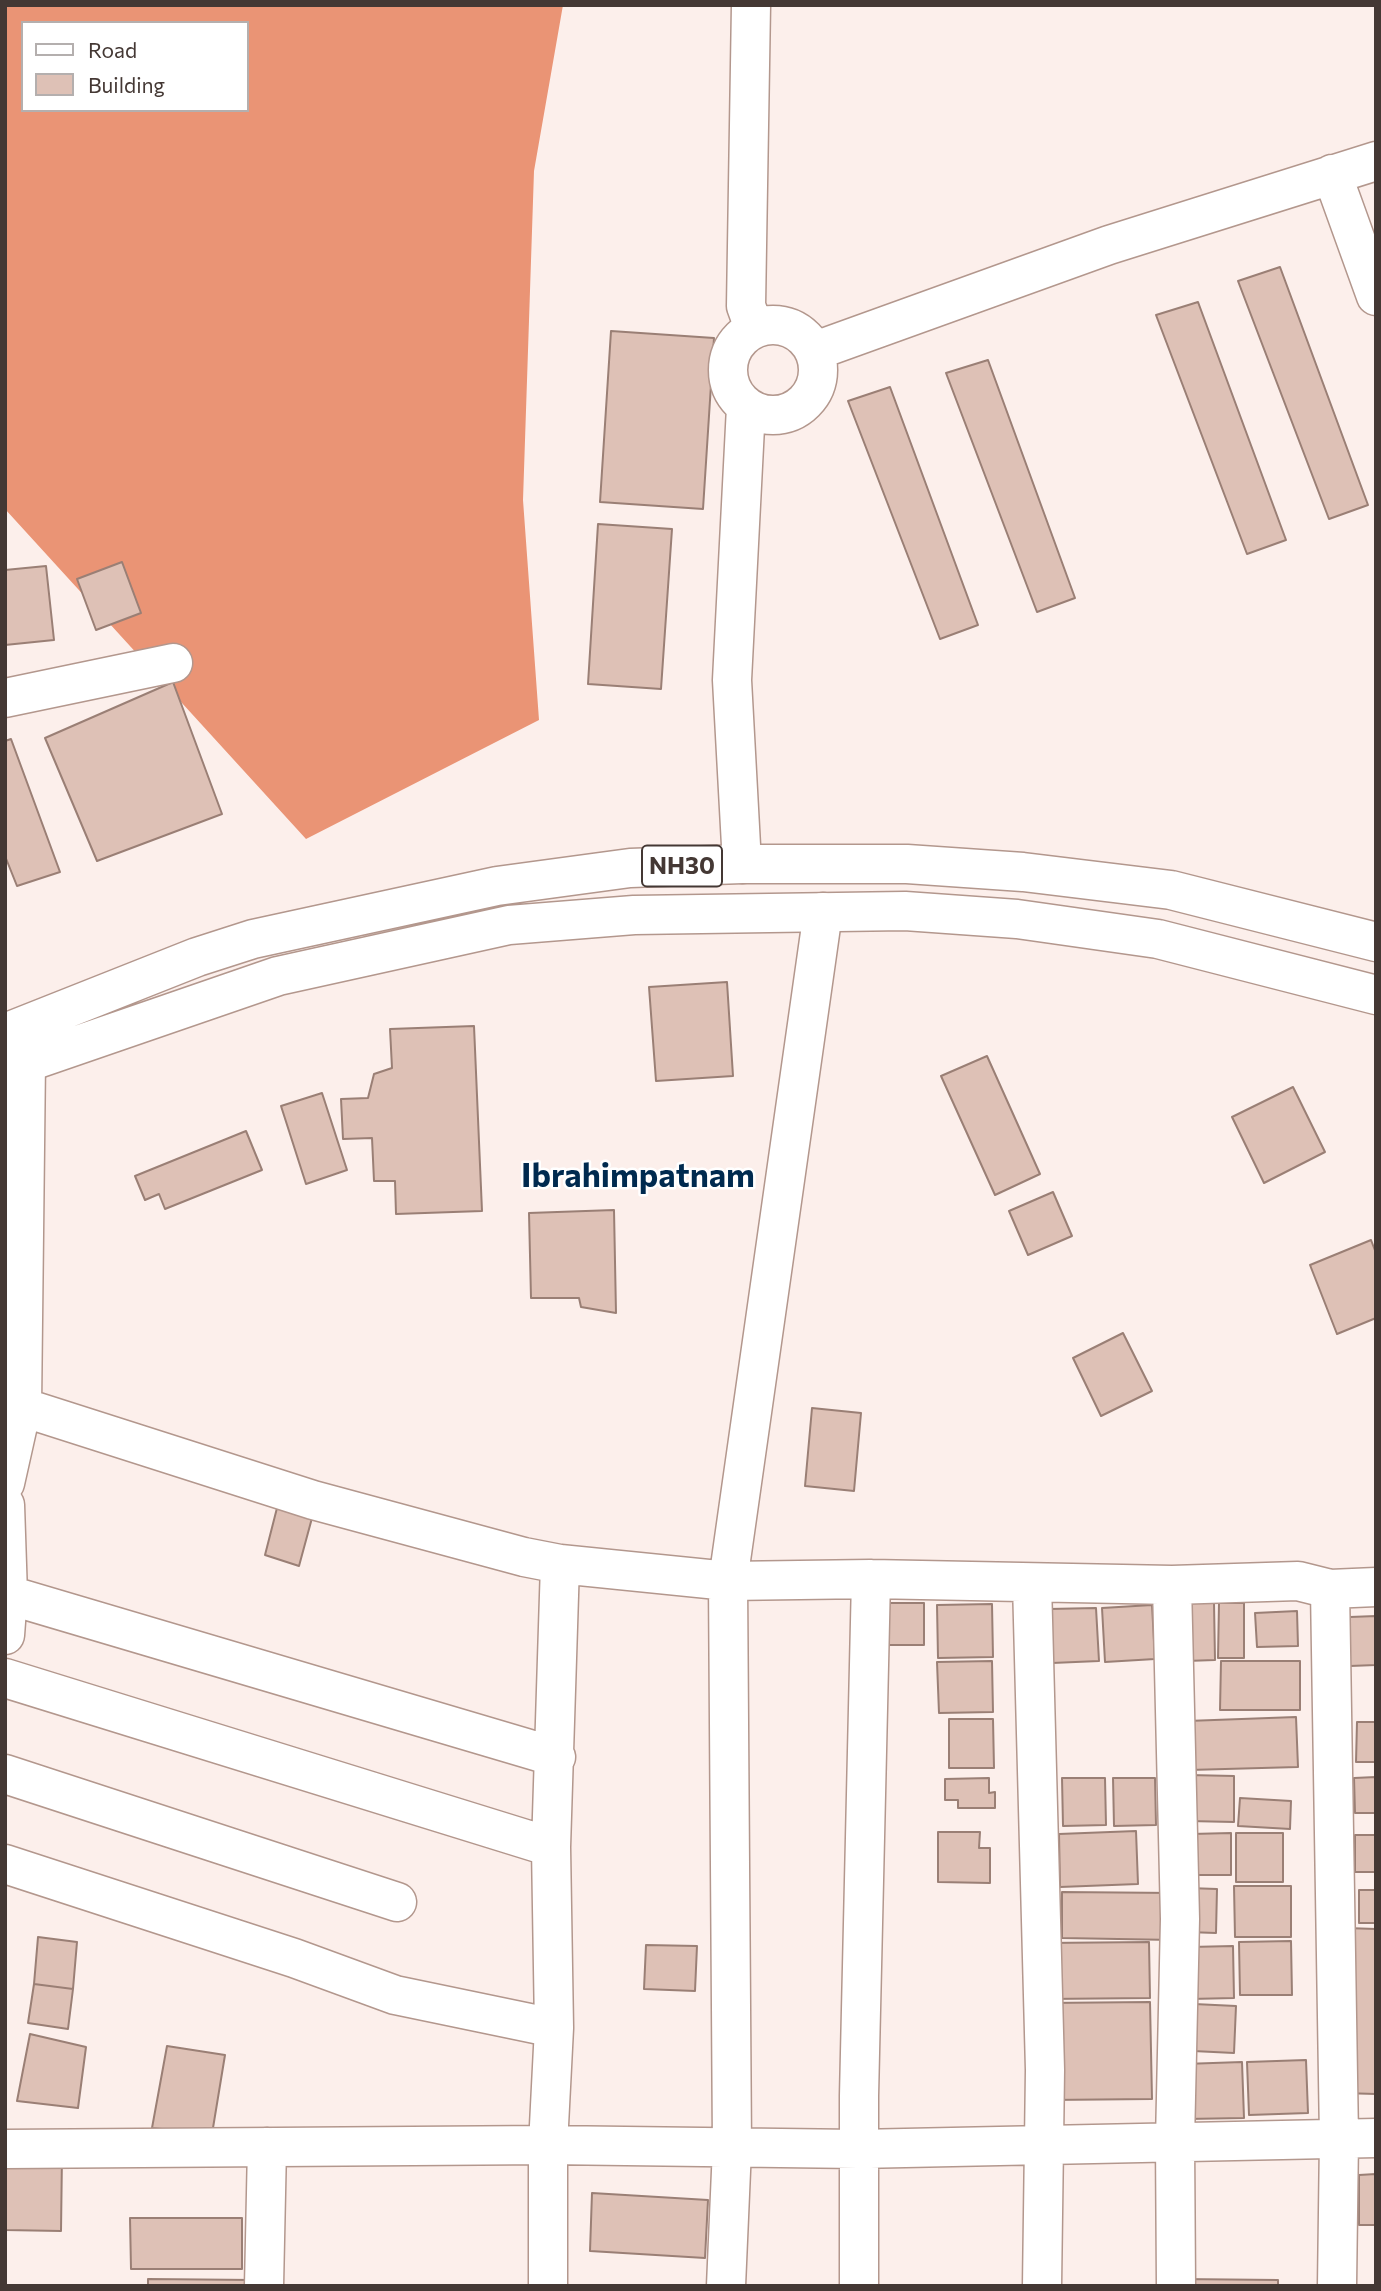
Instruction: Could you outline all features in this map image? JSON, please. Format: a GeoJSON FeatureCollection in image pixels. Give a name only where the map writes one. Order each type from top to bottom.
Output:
{"type":"FeatureCollection","features":[{"type":"Feature","properties":{"kind":"main road"},"geometry":{"type":"LineString","coordinates":[[751,5],[746,306],[754,328]]}},
{"type":"Feature","properties":{"kind":"main road"},"geometry":{"type":"LineString","coordinates":[[815,351],[1109,244],[1376,161]]}},
{"type":"Feature","properties":{"kind":"main road"},"geometry":{"type":"LineString","coordinates":[[1332,174],[1376,296]]}},
{"type":"Feature","properties":{"kind":"main road"},"geometry":{"type":"LineString","coordinates":[[769,324],[785,326],[799,332],[815,351],[818,374],[814,390],[805,403],[792,412],[760,414],[746,407],[728,381],[727,365],[731,350],[740,337],[754,328],[769,324]]}},
{"type":"Feature","properties":{"kind":"main road"},"geometry":{"type":"LineString","coordinates":[[742,864],[732,680],[746,407]]}},
{"type":"Feature","properties":{"kind":"main road"},"geometry":{"type":"LineString","coordinates":[[5,698],[173,663]]}},
{"type":"Feature","properties":{"kind":"main road","name":"NH30"},"geometry":{"type":"LineString","coordinates":[[12,1054],[198,957],[253,939],[497,886],[630,868],[742,864],[907,864],[1023,872],[1171,890],[1376,942]]}},
{"type":"Feature","properties":{"kind":"main road","name":"NH30"},"geometry":{"type":"LineString","coordinates":[[12,1054],[208,1000],[278,976],[509,925],[634,915],[905,911],[1017,919],[1146,937],[1376,995]]}},
{"type":"Feature","properties":{"kind":"main road"},"geometry":{"type":"LineString","coordinates":[[726,2286],[732,2148],[728,1581],[823,912]]}},
{"type":"Feature","properties":{"kind":"main road"},"geometry":{"type":"LineString","coordinates":[[198,957],[208,1000]]}},
{"type":"Feature","properties":{"kind":"main road"},"geometry":{"type":"LineString","coordinates":[[5,1483],[14,1404],[12,1054]]}},
{"type":"Feature","properties":{"kind":"main road"},"geometry":{"type":"LineString","coordinates":[[14,1404],[313,1500],[523,1557],[560,1564],[728,1581],[871,1579],[1172,1585],[1298,1581],[1330,1589],[1376,1587]]}},
{"type":"Feature","properties":{"kind":"main road"},"geometry":{"type":"LineString","coordinates":[[5,1505],[5,1635]]}},
{"type":"Feature","properties":{"kind":"main road"},"geometry":{"type":"LineString","coordinates":[[548,2286],[548,2145],[554,2028],[551,1847],[556,1757],[560,1564]]}},
{"type":"Feature","properties":{"kind":"main road"},"geometry":{"type":"LineString","coordinates":[[859,2286],[858,2149],[871,1579]]}},
{"type":"Feature","properties":{"kind":"main road"},"geometry":{"type":"LineString","coordinates":[[1032,1583],[1045,2144],[1042,2286]]}},
{"type":"Feature","properties":{"kind":"main road"},"geometry":{"type":"LineString","coordinates":[[1172,1585],[1180,1919],[1175,2286]]}},
{"type":"Feature","properties":{"kind":"main road"},"geometry":{"type":"LineString","coordinates":[[1330,1589],[1357,2138],[1337,2286]]}},
{"type":"Feature","properties":{"kind":"main road"},"geometry":{"type":"LineString","coordinates":[[7,1594],[556,1757]]}},
{"type":"Feature","properties":{"kind":"main road"},"geometry":{"type":"LineString","coordinates":[[5,1678],[551,1847]]}},
{"type":"Feature","properties":{"kind":"main road"},"geometry":{"type":"LineString","coordinates":[[5,1774],[397,1902]]}},
{"type":"Feature","properties":{"kind":"main road"},"geometry":{"type":"LineString","coordinates":[[5,1864],[282,1954],[395,1996],[554,2028]]}},
{"type":"Feature","properties":{"kind":"main road"},"geometry":{"type":"LineString","coordinates":[[5,2149],[548,2145],[858,2149],[1357,2138]]}},
{"type":"Feature","properties":{"kind":"main road"},"geometry":{"type":"LineString","coordinates":[[264,2286],[267,2147]]}},
{"type":"Feature","properties":{"kind":"shaded area"},"geometry":{"type":"Polygon","coordinates":[[[5,5],[563,5],[534,171],[523,500],[539,720],[306,839],[5,509],[5,5]]]}},
{"type":"Feature","properties":{"kind":"building"},"geometry":{"type":"Polygon","coordinates":[[[1280,267],[1368,505],[1329,519],[1238,281],[1280,267]]]}},
{"type":"Feature","properties":{"kind":"building"},"geometry":{"type":"Polygon","coordinates":[[[1198,302],[1286,540],[1247,554],[1156,315],[1198,302]]]}},
{"type":"Feature","properties":{"kind":"building"},"geometry":{"type":"Polygon","coordinates":[[[611,331],[714,338],[703,509],[600,502],[611,331]]]}},
{"type":"Feature","properties":{"kind":"building"},"geometry":{"type":"Polygon","coordinates":[[[988,360],[1075,598],[1037,612],[946,373],[988,360]]]}},
{"type":"Feature","properties":{"kind":"building"},"geometry":{"type":"Polygon","coordinates":[[[890,387],[978,625],[940,639],[848,401],[890,387]]]}},
{"type":"Feature","properties":{"kind":"building"},"geometry":{"type":"Polygon","coordinates":[[[598,524],[672,529],[661,689],[588,684],[598,524]]]}},
{"type":"Feature","properties":{"kind":"building"},"geometry":{"type":"Polygon","coordinates":[[[122,562],[141,613],[96,630],[77,579],[122,562]]]}},
{"type":"Feature","properties":{"kind":"building"},"geometry":{"type":"Polygon","coordinates":[[[46,566],[54,640],[5,645],[5,570],[46,566]]]}},
{"type":"Feature","properties":{"kind":"building"},"geometry":{"type":"Polygon","coordinates":[[[173,682],[222,814],[97,861],[45,738],[173,682]]]}},
{"type":"Feature","properties":{"kind":"building"},"geometry":{"type":"Polygon","coordinates":[[[11,739],[60,872],[17,886],[5,856],[5,741],[11,739]]]}},
{"type":"Feature","properties":{"kind":"building"},"geometry":{"type":"Polygon","coordinates":[[[727,982],[733,1076],[656,1081],[649,987],[727,982]]]}},
{"type":"Feature","properties":{"kind":"building"},"geometry":{"type":"Polygon","coordinates":[[[474,1026],[482,1211],[396,1214],[395,1181],[374,1181],[372,1138],[343,1139],[341,1099],[368,1098],[374,1074],[392,1068],[390,1029],[474,1026]]]}},
{"type":"Feature","properties":{"kind":"building"},"geometry":{"type":"Polygon","coordinates":[[[987,1056],[1040,1174],[995,1195],[941,1076],[987,1056]]]}},
{"type":"Feature","properties":{"kind":"building"},"geometry":{"type":"Polygon","coordinates":[[[1293,1087],[1325,1152],[1264,1183],[1232,1117],[1293,1087]]]}},
{"type":"Feature","properties":{"kind":"building"},"geometry":{"type":"Polygon","coordinates":[[[322,1093],[347,1170],[306,1184],[281,1106],[322,1093]]]}},
{"type":"Feature","properties":{"kind":"building"},"geometry":{"type":"Polygon","coordinates":[[[246,1131],[262,1170],[165,1209],[159,1194],[145,1200],[135,1176],[246,1131]]]}},
{"type":"Feature","properties":{"kind":"building"},"geometry":{"type":"Polygon","coordinates":[[[1053,1192],[1072,1236],[1028,1255],[1009,1211],[1053,1192]]]}},
{"type":"Feature","properties":{"kind":"building"},"geometry":{"type":"Polygon","coordinates":[[[614,1210],[616,1313],[581,1307],[579,1298],[531,1298],[529,1213],[614,1210]]]}},
{"type":"Feature","properties":{"kind":"building"},"geometry":{"type":"Polygon","coordinates":[[[1371,1240],[1376,1253],[1376,1318],[1337,1334],[1310,1265],[1371,1240]]]}},
{"type":"Feature","properties":{"kind":"building"},"geometry":{"type":"Polygon","coordinates":[[[1123,1333],[1152,1391],[1101,1416],[1073,1358],[1123,1333]]]}},
{"type":"Feature","properties":{"kind":"building"},"geometry":{"type":"Polygon","coordinates":[[[812,1408],[861,1413],[854,1491],[805,1486],[812,1408]]]}},
{"type":"Feature","properties":{"kind":"building"},"geometry":{"type":"Polygon","coordinates":[[[277,1508],[312,1518],[299,1566],[265,1555],[277,1508]]]}},
{"type":"Feature","properties":{"kind":"building"},"geometry":{"type":"Polygon","coordinates":[[[873,1603],[924,1603],[924,1645],[873,1645],[873,1603]]]}},
{"type":"Feature","properties":{"kind":"building"},"geometry":{"type":"Polygon","coordinates":[[[1186,1603],[1214,1603],[1215,1660],[1186,1661],[1186,1603]]]}},
{"type":"Feature","properties":{"kind":"building"},"geometry":{"type":"Polygon","coordinates":[[[1219,1603],[1244,1603],[1244,1658],[1218,1658],[1219,1603]]]}},
{"type":"Feature","properties":{"kind":"building"},"geometry":{"type":"Polygon","coordinates":[[[992,1604],[993,1657],[938,1658],[937,1605],[992,1604]]]}},
{"type":"Feature","properties":{"kind":"building"},"geometry":{"type":"Polygon","coordinates":[[[1152,1605],[1155,1659],[1105,1662],[1102,1608],[1152,1605]]]}},
{"type":"Feature","properties":{"kind":"building"},"geometry":{"type":"Polygon","coordinates":[[[1096,1608],[1099,1661],[1052,1663],[1049,1609],[1096,1608]]]}},
{"type":"Feature","properties":{"kind":"building"},"geometry":{"type":"Polygon","coordinates":[[[1297,1611],[1298,1646],[1257,1647],[1255,1613],[1297,1611]]]}},
{"type":"Feature","properties":{"kind":"building"},"geometry":{"type":"Polygon","coordinates":[[[1376,1616],[1376,1665],[1350,1666],[1350,1617],[1376,1616]]]}},
{"type":"Feature","properties":{"kind":"building"},"geometry":{"type":"Polygon","coordinates":[[[992,1661],[993,1712],[939,1713],[937,1662],[992,1661]]]}},
{"type":"Feature","properties":{"kind":"building"},"geometry":{"type":"Polygon","coordinates":[[[1221,1661],[1300,1661],[1300,1710],[1220,1710],[1221,1661]]]}},
{"type":"Feature","properties":{"kind":"building"},"geometry":{"type":"Polygon","coordinates":[[[1296,1717],[1298,1767],[1189,1770],[1187,1721],[1296,1717]]]}},
{"type":"Feature","properties":{"kind":"building"},"geometry":{"type":"Polygon","coordinates":[[[949,1719],[993,1719],[994,1768],[949,1768],[949,1719]]]}},
{"type":"Feature","properties":{"kind":"building"},"geometry":{"type":"Polygon","coordinates":[[[1357,1722],[1376,1722],[1376,1762],[1356,1762],[1357,1722]]]}},
{"type":"Feature","properties":{"kind":"building"},"geometry":{"type":"Polygon","coordinates":[[[1188,1775],[1234,1776],[1234,1822],[1188,1821],[1188,1775]]]}},
{"type":"Feature","properties":{"kind":"building"},"geometry":{"type":"Polygon","coordinates":[[[1376,1777],[1376,1813],[1355,1813],[1354,1778],[1376,1777]]]}},
{"type":"Feature","properties":{"kind":"building"},"geometry":{"type":"Polygon","coordinates":[[[989,1778],[989,1793],[995,1792],[995,1808],[958,1808],[958,1800],[945,1800],[945,1779],[989,1778]]]}},
{"type":"Feature","properties":{"kind":"building"},"geometry":{"type":"Polygon","coordinates":[[[1062,1778],[1105,1778],[1106,1825],[1063,1826],[1062,1778]]]}},
{"type":"Feature","properties":{"kind":"building"},"geometry":{"type":"Polygon","coordinates":[[[1113,1778],[1155,1778],[1156,1825],[1114,1826],[1113,1778]]]}},
{"type":"Feature","properties":{"kind":"building"},"geometry":{"type":"Polygon","coordinates":[[[1240,1798],[1291,1801],[1290,1829],[1238,1826],[1240,1798]]]}},
{"type":"Feature","properties":{"kind":"building"},"geometry":{"type":"Polygon","coordinates":[[[1136,1831],[1138,1884],[1060,1887],[1059,1834],[1136,1831]]]}},
{"type":"Feature","properties":{"kind":"building"},"geometry":{"type":"Polygon","coordinates":[[[938,1832],[980,1832],[979,1848],[990,1848],[990,1883],[938,1882],[938,1832]]]}},
{"type":"Feature","properties":{"kind":"building"},"geometry":{"type":"Polygon","coordinates":[[[1231,1833],[1231,1875],[1192,1875],[1191,1834],[1231,1833]]]}},
{"type":"Feature","properties":{"kind":"building"},"geometry":{"type":"Polygon","coordinates":[[[1236,1833],[1283,1833],[1283,1882],[1236,1882],[1236,1833]]]}},
{"type":"Feature","properties":{"kind":"building"},"geometry":{"type":"Polygon","coordinates":[[[1355,1835],[1376,1835],[1376,1872],[1355,1872],[1355,1835]]]}},
{"type":"Feature","properties":{"kind":"building"},"geometry":{"type":"Polygon","coordinates":[[[1234,1886],[1291,1886],[1291,1937],[1235,1937],[1234,1886]]]}},
{"type":"Feature","properties":{"kind":"building"},"geometry":{"type":"Polygon","coordinates":[[[1188,1888],[1217,1889],[1216,1933],[1187,1932],[1188,1888]]]}},
{"type":"Feature","properties":{"kind":"building"},"geometry":{"type":"Polygon","coordinates":[[[1359,1890],[1376,1890],[1376,1923],[1359,1923],[1359,1890]]]}},
{"type":"Feature","properties":{"kind":"building"},"geometry":{"type":"Polygon","coordinates":[[[1062,1892],[1174,1893],[1174,1940],[1062,1938],[1062,1892]]]}},
{"type":"Feature","properties":{"kind":"building"},"geometry":{"type":"Polygon","coordinates":[[[1346,1928],[1376,1929],[1376,2094],[1342,2093],[1346,1928]]]}},
{"type":"Feature","properties":{"kind":"building"},"geometry":{"type":"Polygon","coordinates":[[[38,1937],[77,1942],[73,1989],[34,1984],[38,1937]]]}},
{"type":"Feature","properties":{"kind":"building"},"geometry":{"type":"Polygon","coordinates":[[[1291,1941],[1292,1995],[1240,1995],[1239,1942],[1291,1941]]]}},
{"type":"Feature","properties":{"kind":"building"},"geometry":{"type":"Polygon","coordinates":[[[1149,1942],[1150,1998],[1046,1999],[1045,1943],[1149,1942]]]}},
{"type":"Feature","properties":{"kind":"building"},"geometry":{"type":"Polygon","coordinates":[[[646,1945],[697,1946],[695,1991],[644,1989],[646,1945]]]}},
{"type":"Feature","properties":{"kind":"building"},"geometry":{"type":"Polygon","coordinates":[[[1233,1946],[1234,1998],[1190,1999],[1190,1947],[1233,1946]]]}},
{"type":"Feature","properties":{"kind":"building"},"geometry":{"type":"Polygon","coordinates":[[[34,1984],[73,1989],[68,2029],[28,2023],[34,1984]]]}},
{"type":"Feature","properties":{"kind":"building"},"geometry":{"type":"Polygon","coordinates":[[[1150,2002],[1152,2099],[1048,2100],[1046,2003],[1150,2002]]]}},
{"type":"Feature","properties":{"kind":"building"},"geometry":{"type":"Polygon","coordinates":[[[1194,2004],[1236,2006],[1234,2053],[1193,2051],[1194,2004]]]}},
{"type":"Feature","properties":{"kind":"building"},"geometry":{"type":"Polygon","coordinates":[[[30,2034],[86,2047],[78,2108],[17,2101],[30,2034]]]}},
{"type":"Feature","properties":{"kind":"building"},"geometry":{"type":"Polygon","coordinates":[[[167,2046],[225,2055],[212,2134],[152,2128],[167,2046]]]}},
{"type":"Feature","properties":{"kind":"building"},"geometry":{"type":"Polygon","coordinates":[[[1306,2060],[1308,2113],[1249,2115],[1247,2062],[1306,2060]]]}},
{"type":"Feature","properties":{"kind":"building"},"geometry":{"type":"Polygon","coordinates":[[[1242,2062],[1244,2118],[1186,2119],[1184,2064],[1242,2062]]]}},
{"type":"Feature","properties":{"kind":"building"},"geometry":{"type":"Polygon","coordinates":[[[5,2154],[62,2155],[61,2231],[5,2230],[5,2154]]]}},
{"type":"Feature","properties":{"kind":"building"},"geometry":{"type":"Polygon","coordinates":[[[1376,2174],[1376,2225],[1359,2225],[1359,2175],[1376,2174]]]}},
{"type":"Feature","properties":{"kind":"building"},"geometry":{"type":"Polygon","coordinates":[[[592,2193],[708,2200],[705,2258],[590,2251],[592,2193]]]}},
{"type":"Feature","properties":{"kind":"building"},"geometry":{"type":"Polygon","coordinates":[[[130,2218],[242,2218],[242,2269],[131,2269],[130,2218]]]}},
{"type":"Feature","properties":{"kind":"building"},"geometry":{"type":"Polygon","coordinates":[[[148,2279],[253,2280],[253,2286],[148,2286],[148,2279]]]}},
{"type":"Feature","properties":{"kind":"building"},"geometry":{"type":"Polygon","coordinates":[[[1179,2279],[1278,2280],[1278,2286],[1179,2286],[1179,2279]]]}},
{"type":"Feature","properties":{"kind":"district","name":"Ibrahimpatnam"},"geometry":{"type":"Point","coordinates":[638,1176]}}]}
